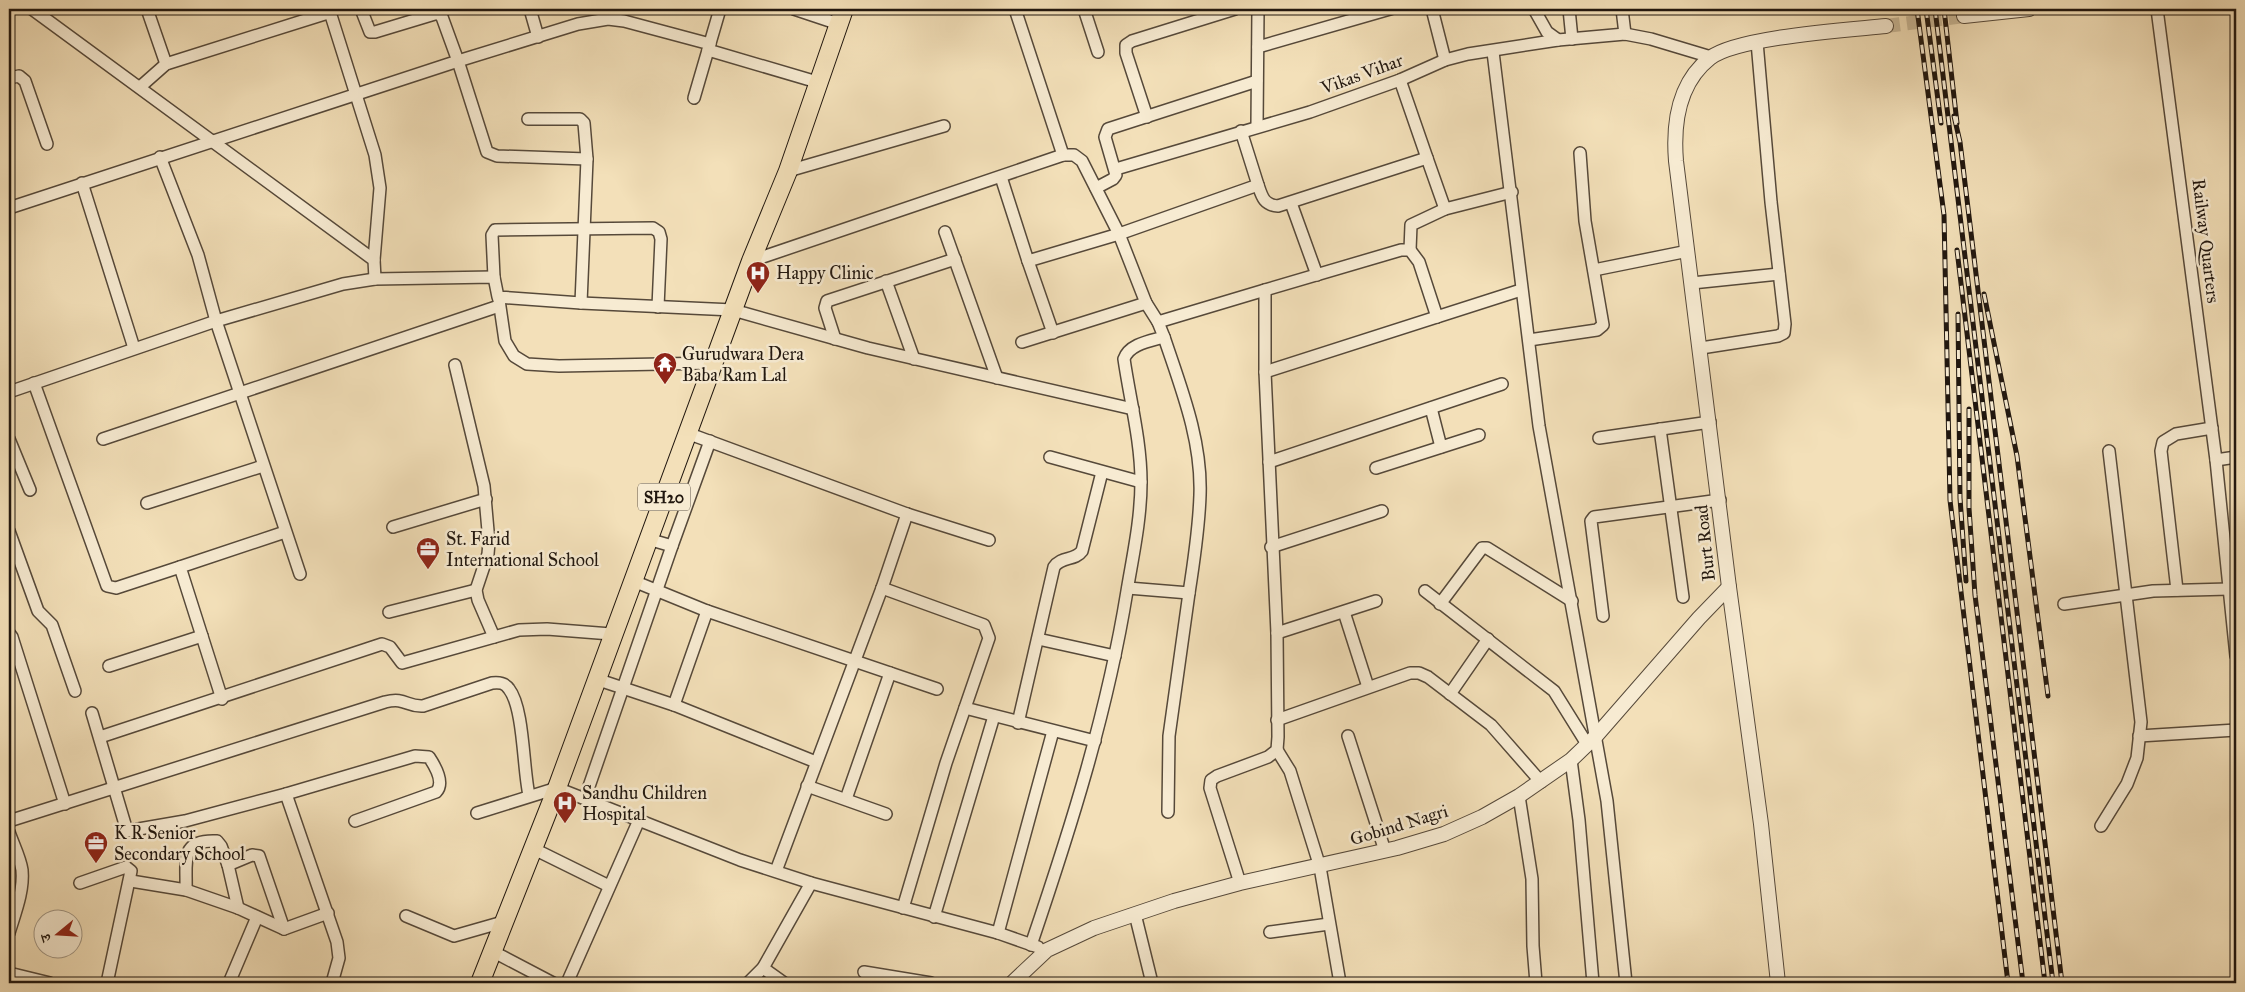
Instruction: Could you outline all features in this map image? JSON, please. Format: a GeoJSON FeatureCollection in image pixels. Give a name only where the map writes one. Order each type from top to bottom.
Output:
{"type":"FeatureCollection","features":[{"type":"Feature","properties":{"kind":"main road","name":"SH20"},"geometry":{"type":"LineString","coordinates":[[480,983],[556,788],[611,634],[751,261],[788,171],[841,16]]}},
{"type":"Feature","properties":{"kind":"street"},"geometry":{"type":"LineString","coordinates":[[32,9],[374,260]]}},
{"type":"Feature","properties":{"kind":"street"},"geometry":{"type":"LineString","coordinates":[[147,9],[166,64]]}},
{"type":"Feature","properties":{"kind":"street"},"geometry":{"type":"LineString","coordinates":[[361,9],[370,32],[438,13],[442,18],[458,61],[487,152],[497,156],[587,159]]}},
{"type":"Feature","properties":{"kind":"street"},"geometry":{"type":"LineString","coordinates":[[530,9],[538,38]]}},
{"type":"Feature","properties":{"kind":"street"},"geometry":{"type":"LineString","coordinates":[[694,98],[720,9]]}},
{"type":"Feature","properties":{"kind":"street"},"geometry":{"type":"LineString","coordinates":[[794,9],[841,16]]}},
{"type":"Feature","properties":{"kind":"street"},"geometry":{"type":"LineString","coordinates":[[1015,9],[1064,155]]}},
{"type":"Feature","properties":{"kind":"street"},"geometry":{"type":"LineString","coordinates":[[1084,9],[1098,52]]}},
{"type":"Feature","properties":{"kind":"street"},"geometry":{"type":"LineString","coordinates":[[1147,117],[1126,53],[1126,45],[1132,41],[1235,9]]}},
{"type":"Feature","properties":{"kind":"street"},"geometry":{"type":"LineString","coordinates":[[1257,126],[1258,9]]}},
{"type":"Feature","properties":{"kind":"street"},"geometry":{"type":"LineString","coordinates":[[1258,46],[1356,13],[1390,9]]}},
{"type":"Feature","properties":{"kind":"street"},"geometry":{"type":"LineString","coordinates":[[1432,9],[1445,60]]}},
{"type":"Feature","properties":{"kind":"street"},"geometry":{"type":"LineString","coordinates":[[1534,9],[1547,32],[1558,40]]}},
{"type":"Feature","properties":{"kind":"street"},"geometry":{"type":"LineString","coordinates":[[1568,9],[1572,39]]}},
{"type":"Feature","properties":{"kind":"street"},"geometry":{"type":"LineString","coordinates":[[1622,9],[1625,34]]}},
{"type":"Feature","properties":{"kind":"street"},"geometry":{"type":"LineString","coordinates":[[1970,13],[2029,9]]}},
{"type":"Feature","properties":{"kind":"street","name":"Railway Quarters"},"geometry":{"type":"LineString","coordinates":[[2157,9],[2216,460],[2236,656]]}},
{"type":"Feature","properties":{"kind":"street"},"geometry":{"type":"LineString","coordinates":[[140,87],[166,64],[330,10],[375,155],[380,188],[374,260],[375,279]]}},
{"type":"Feature","properties":{"kind":"street"},"geometry":{"type":"LineString","coordinates":[[9,208],[458,61],[538,38],[578,24],[608,19],[709,47],[817,82]]}},
{"type":"Feature","properties":{"kind":"street"},"geometry":{"type":"LineString","coordinates":[[1711,57],[1733,48],[1757,42],[1886,26]]}},
{"type":"Feature","properties":{"kind":"street","name":"Vikas Vihar"},"geometry":{"type":"LineString","coordinates":[[1116,169],[1241,130],[1310,112],[1400,80],[1445,60],[1558,40],[1625,34],[1651,39],[1711,57]]}},
{"type":"Feature","properties":{"kind":"street"},"geometry":{"type":"LineString","coordinates":[[1701,348],[1778,336],[1784,333],[1785,324],[1757,42]]}},
{"type":"Feature","properties":{"kind":"street"},"geometry":{"type":"LineString","coordinates":[[1493,52],[1512,192],[1521,290],[1539,426],[1572,601],[1592,740],[1616,870],[1626,983]]}},
{"type":"Feature","properties":{"kind":"street","name":"Burt Road"},"geometry":{"type":"LineString","coordinates":[[1711,57],[1697,72],[1681,99],[1675,116],[1674,135],[1720,500],[1729,587],[1761,824],[1778,983]]}},
{"type":"Feature","properties":{"kind":"street"},"geometry":{"type":"LineString","coordinates":[[9,78],[23,77],[47,144]]}},
{"type":"Feature","properties":{"kind":"street"},"geometry":{"type":"LineString","coordinates":[[1400,80],[1445,209]]}},
{"type":"Feature","properties":{"kind":"street"},"geometry":{"type":"LineString","coordinates":[[1096,188],[1113,179],[1116,169],[1105,133],[1108,129],[1257,81]]}},
{"type":"Feature","properties":{"kind":"street"},"geometry":{"type":"LineString","coordinates":[[528,118],[580,119],[586,130],[587,159],[581,303]]}},
{"type":"Feature","properties":{"kind":"street"},"geometry":{"type":"LineString","coordinates":[[788,171],[944,126]]}},
{"type":"Feature","properties":{"kind":"street"},"geometry":{"type":"LineString","coordinates":[[1241,130],[1263,200],[1270,205],[1291,202],[1427,158]]}},
{"type":"Feature","properties":{"kind":"street"},"geometry":{"type":"LineString","coordinates":[[1529,340],[1601,329],[1603,325],[1585,221],[1580,153]]}},
{"type":"Feature","properties":{"kind":"street"},"geometry":{"type":"LineString","coordinates":[[751,261],[1064,155],[1074,155],[1082,161],[1119,234],[1146,303],[1158,322],[1164,337],[1189,410],[1197,452],[1200,494],[1189,594],[1169,736],[1168,812]]}},
{"type":"Feature","properties":{"kind":"street"},"geometry":{"type":"LineString","coordinates":[[160,157],[195,247],[216,321],[300,574]]}},
{"type":"Feature","properties":{"kind":"street"},"geometry":{"type":"LineString","coordinates":[[1001,177],[1053,333]]}},
{"type":"Feature","properties":{"kind":"street"},"geometry":{"type":"LineString","coordinates":[[82,183],[134,348]]}},
{"type":"Feature","properties":{"kind":"street"},"geometry":{"type":"LineString","coordinates":[[1028,262],[1119,234],[1258,185]]}},
{"type":"Feature","properties":{"kind":"street"},"geometry":{"type":"LineString","coordinates":[[1410,250],[1411,225],[1445,209],[1512,192]]}},
{"type":"Feature","properties":{"kind":"street"},"geometry":{"type":"LineString","coordinates":[[1291,202],[1317,275]]}},
{"type":"Feature","properties":{"kind":"street"},"geometry":{"type":"LineString","coordinates":[[658,308],[662,239],[659,232],[653,228],[495,230],[492,234],[494,277],[506,341],[514,356],[527,364],[559,366],[713,362]]}},
{"type":"Feature","properties":{"kind":"street"},"geometry":{"type":"LineString","coordinates":[[945,232],[997,378]]}},
{"type":"Feature","properties":{"kind":"street"},"geometry":{"type":"LineString","coordinates":[[1158,322],[1401,250],[1410,250],[1416,254],[1436,317]]}},
{"type":"Feature","properties":{"kind":"street"},"geometry":{"type":"LineString","coordinates":[[1594,270],[1688,251]]}},
{"type":"Feature","properties":{"kind":"street"},"geometry":{"type":"LineString","coordinates":[[835,339],[825,308],[827,301],[955,259]]}},
{"type":"Feature","properties":{"kind":"street"},"geometry":{"type":"LineString","coordinates":[[1692,283],[1779,274]]}},
{"type":"Feature","properties":{"kind":"street"},"geometry":{"type":"LineString","coordinates":[[9,392],[216,321],[343,284],[375,279],[494,277]]}},
{"type":"Feature","properties":{"kind":"street"},"geometry":{"type":"LineString","coordinates":[[886,281],[914,359]]}},
{"type":"Feature","properties":{"kind":"street"},"geometry":{"type":"LineString","coordinates":[[1265,290],[1265,372],[1276,633],[1277,750],[1290,771],[1320,867],[1340,983]]}},
{"type":"Feature","properties":{"kind":"street"},"geometry":{"type":"LineString","coordinates":[[1265,372],[1521,290]]}},
{"type":"Feature","properties":{"kind":"street"},"geometry":{"type":"LineString","coordinates":[[103,439],[499,302],[581,303],[733,310],[914,359],[1133,409]]}},
{"type":"Feature","properties":{"kind":"street"},"geometry":{"type":"LineString","coordinates":[[1022,342],[1146,303]]}},
{"type":"Feature","properties":{"kind":"street"},"geometry":{"type":"LineString","coordinates":[[1032,945],[1096,741],[1115,656],[1138,526],[1141,482],[1133,409],[1124,359],[1127,352],[1164,337]]}},
{"type":"Feature","properties":{"kind":"street"},"geometry":{"type":"LineString","coordinates":[[456,365],[474,436],[486,499],[488,554],[476,590],[478,600],[494,636]]}},
{"type":"Feature","properties":{"kind":"street"},"geometry":{"type":"LineString","coordinates":[[34,383],[107,586],[116,588],[285,532]]}},
{"type":"Feature","properties":{"kind":"street"},"geometry":{"type":"LineString","coordinates":[[1269,462],[1502,384]]}},
{"type":"Feature","properties":{"kind":"street"},"geometry":{"type":"LineString","coordinates":[[1431,408],[1442,447]]}},
{"type":"Feature","properties":{"kind":"street"},"geometry":{"type":"LineString","coordinates":[[1600,438],[1710,422]]}},
{"type":"Feature","properties":{"kind":"street"},"geometry":{"type":"LineString","coordinates":[[2177,590],[2161,450],[2163,442],[2168,437],[2212,428]]}},
{"type":"Feature","properties":{"kind":"street"},"geometry":{"type":"LineString","coordinates":[[1660,429],[1683,597]]}},
{"type":"Feature","properties":{"kind":"street"},"geometry":{"type":"LineString","coordinates":[[687,433],[907,514],[989,540]]}},
{"type":"Feature","properties":{"kind":"street"},"geometry":{"type":"LineString","coordinates":[[1376,468],[1479,435]]}},
{"type":"Feature","properties":{"kind":"street"},"geometry":{"type":"LineString","coordinates":[[9,439],[30,490]]}},
{"type":"Feature","properties":{"kind":"street"},"geometry":{"type":"LineString","coordinates":[[584,798],[710,441]]}},
{"type":"Feature","properties":{"kind":"street"},"geometry":{"type":"LineString","coordinates":[[2101,826],[2126,784],[2137,758],[2139,736],[2138,688],[2109,451]]}},
{"type":"Feature","properties":{"kind":"street"},"geometry":{"type":"LineString","coordinates":[[1050,457],[1141,482]]}},
{"type":"Feature","properties":{"kind":"street"},"geometry":{"type":"LineString","coordinates":[[2216,460],[2236,457]]}},
{"type":"Feature","properties":{"kind":"street"},"geometry":{"type":"LineString","coordinates":[[147,504],[263,466]]}},
{"type":"Feature","properties":{"kind":"street"},"geometry":{"type":"LineString","coordinates":[[1018,723],[1054,567],[1058,562],[1079,555],[1082,551],[1102,472]]}},
{"type":"Feature","properties":{"kind":"street"},"geometry":{"type":"LineString","coordinates":[[393,526],[486,499]]}},
{"type":"Feature","properties":{"kind":"street"},"geometry":{"type":"LineString","coordinates":[[1603,616],[1591,522],[1594,516],[1720,500]]}},
{"type":"Feature","properties":{"kind":"street"},"geometry":{"type":"LineString","coordinates":[[1271,547],[1382,511]]}},
{"type":"Feature","properties":{"kind":"street"},"geometry":{"type":"LineString","coordinates":[[776,871],[853,661],[882,588],[907,514]]}},
{"type":"Feature","properties":{"kind":"street"},"geometry":{"type":"LineString","coordinates":[[9,531],[38,611],[52,625],[75,691]]}},
{"type":"Feature","properties":{"kind":"street"},"geometry":{"type":"LineString","coordinates":[[648,539],[672,546]]}},
{"type":"Feature","properties":{"kind":"street"},"geometry":{"type":"LineString","coordinates":[[1440,604],[1482,548],[1487,548],[1572,601]]}},
{"type":"Feature","properties":{"kind":"street"},"geometry":{"type":"LineString","coordinates":[[180,567],[222,699]]}},
{"type":"Feature","properties":{"kind":"street"},"geometry":{"type":"LineString","coordinates":[[632,580],[707,611],[937,689]]}},
{"type":"Feature","properties":{"kind":"street","name":"Gobind Nagri"},"geometry":{"type":"LineString","coordinates":[[1012,983],[1047,950],[1094,928],[1174,901],[1385,851],[1444,834],[1482,817],[1541,782],[1571,760],[1592,740],[1698,618],[1729,587]]}},
{"type":"Feature","properties":{"kind":"street"},"geometry":{"type":"LineString","coordinates":[[882,588],[984,625],[988,631],[989,638],[946,763],[903,908]]}},
{"type":"Feature","properties":{"kind":"street"},"geometry":{"type":"LineString","coordinates":[[1128,588],[1189,594]]}},
{"type":"Feature","properties":{"kind":"street"},"geometry":{"type":"LineString","coordinates":[[2064,604],[2177,590],[2229,589]]}},
{"type":"Feature","properties":{"kind":"street"},"geometry":{"type":"LineString","coordinates":[[389,612],[476,590]]}},
{"type":"Feature","properties":{"kind":"street"},"geometry":{"type":"LineString","coordinates":[[1426,591],[1440,604],[1488,638],[1554,691],[1592,740]]}},
{"type":"Feature","properties":{"kind":"street"},"geometry":{"type":"LineString","coordinates":[[1276,633],[1376,601]]}},
{"type":"Feature","properties":{"kind":"street"},"geometry":{"type":"LineString","coordinates":[[674,705],[707,611]]}},
{"type":"Feature","properties":{"kind":"street"},"geometry":{"type":"LineString","coordinates":[[1344,612],[1368,687]]}},
{"type":"Feature","properties":{"kind":"street"},"geometry":{"type":"LineString","coordinates":[[100,737],[222,699],[382,644],[390,647],[402,663],[408,663],[519,630],[547,629],[611,634]]}},
{"type":"Feature","properties":{"kind":"street"},"geometry":{"type":"LineString","coordinates":[[9,633],[12,637],[65,804]]}},
{"type":"Feature","properties":{"kind":"street"},"geometry":{"type":"LineString","coordinates":[[109,666],[202,636]]}},
{"type":"Feature","properties":{"kind":"street"},"geometry":{"type":"LineString","coordinates":[[1450,694],[1488,638]]}},
{"type":"Feature","properties":{"kind":"street"},"geometry":{"type":"LineString","coordinates":[[1038,639],[1115,656]]}},
{"type":"Feature","properties":{"kind":"street"},"geometry":{"type":"LineString","coordinates":[[846,799],[890,673]]}},
{"type":"Feature","properties":{"kind":"street"},"geometry":{"type":"LineString","coordinates":[[1277,720],[1410,673],[1419,673],[1428,677],[1491,725],[1541,782]]}},
{"type":"Feature","properties":{"kind":"street"},"geometry":{"type":"LineString","coordinates":[[596,679],[674,705],[816,762]]}},
{"type":"Feature","properties":{"kind":"street"},"geometry":{"type":"LineString","coordinates":[[9,821],[385,702],[402,700],[415,706],[423,706],[492,682],[501,682],[509,688],[517,710],[528,795]]}},
{"type":"Feature","properties":{"kind":"street"},"geometry":{"type":"LineString","coordinates":[[965,708],[1018,723],[1096,741]]}},
{"type":"Feature","properties":{"kind":"street"},"geometry":{"type":"LineString","coordinates":[[92,713],[116,788],[126,829],[130,832],[185,821],[415,756],[429,757],[440,782],[440,789],[355,821]]}},
{"type":"Feature","properties":{"kind":"street"},"geometry":{"type":"LineString","coordinates":[[934,918],[994,716]]}},
{"type":"Feature","properties":{"kind":"street"},"geometry":{"type":"LineString","coordinates":[[2139,736],[2236,730]]}},
{"type":"Feature","properties":{"kind":"street"},"geometry":{"type":"LineString","coordinates":[[998,933],[1053,731]]}},
{"type":"Feature","properties":{"kind":"street"},"geometry":{"type":"LineString","coordinates":[[1348,736],[1385,851]]}},
{"type":"Feature","properties":{"kind":"street"},"geometry":{"type":"LineString","coordinates":[[1240,884],[1210,788],[1211,780],[1268,757],[1277,750]]}},
{"type":"Feature","properties":{"kind":"street"},"geometry":{"type":"LineString","coordinates":[[1571,760],[1584,862],[1593,983]]}},
{"type":"Feature","properties":{"kind":"street"},"geometry":{"type":"LineString","coordinates":[[807,786],[886,814]]}},
{"type":"Feature","properties":{"kind":"street"},"geometry":{"type":"LineString","coordinates":[[477,813],[528,795],[556,788],[740,860],[811,883],[934,918],[998,933],[1047,950]]}},
{"type":"Feature","properties":{"kind":"street"},"geometry":{"type":"LineString","coordinates":[[286,794],[328,913],[339,958],[332,983]]}},
{"type":"Feature","properties":{"kind":"street"},"geometry":{"type":"LineString","coordinates":[[1519,796],[1532,879],[1533,946],[1536,983]]}},
{"type":"Feature","properties":{"kind":"street"},"geometry":{"type":"LineString","coordinates":[[567,983],[639,820]]}},
{"type":"Feature","properties":{"kind":"street"},"geometry":{"type":"LineString","coordinates":[[9,832],[22,870],[9,933]]}},
{"type":"Feature","properties":{"kind":"street"},"geometry":{"type":"LineString","coordinates":[[186,890],[187,851],[192,844],[202,840],[217,842],[221,846],[228,865],[238,908]]}},
{"type":"Feature","properties":{"kind":"street"},"geometry":{"type":"LineString","coordinates":[[532,848],[609,886]]}},
{"type":"Feature","properties":{"kind":"street"},"geometry":{"type":"LineString","coordinates":[[228,865],[252,855],[259,856],[284,929]]}},
{"type":"Feature","properties":{"kind":"street"},"geometry":{"type":"LineString","coordinates":[[80,883],[126,868],[131,871],[131,881],[108,983]]}},
{"type":"Feature","properties":{"kind":"street"},"geometry":{"type":"LineString","coordinates":[[131,881],[186,890],[238,908],[284,929],[328,913]]}},
{"type":"Feature","properties":{"kind":"street"},"geometry":{"type":"LineString","coordinates":[[748,983],[763,968],[811,883]]}},
{"type":"Feature","properties":{"kind":"street"},"geometry":{"type":"LineString","coordinates":[[1136,914],[1152,983]]}},
{"type":"Feature","properties":{"kind":"street"},"geometry":{"type":"LineString","coordinates":[[406,916],[454,936],[504,922]]}},
{"type":"Feature","properties":{"kind":"street"},"geometry":{"type":"LineString","coordinates":[[229,983],[257,917]]}},
{"type":"Feature","properties":{"kind":"street"},"geometry":{"type":"LineString","coordinates":[[1270,932],[1329,924]]}},
{"type":"Feature","properties":{"kind":"street"},"geometry":{"type":"LineString","coordinates":[[492,951],[553,983]]}},
{"type":"Feature","properties":{"kind":"street"},"geometry":{"type":"LineString","coordinates":[[763,968],[784,983]]}},
{"type":"Feature","properties":{"kind":"street"},"geometry":{"type":"LineString","coordinates":[[864,972],[930,983]]}},
{"type":"Feature","properties":{"kind":"street"},"geometry":{"type":"LineString","coordinates":[[9,973],[50,983]]}},
{"type":"Feature","properties":{"kind":"tunnel"},"geometry":{"type":"LineString","coordinates":[[1886,26],[1964,16]]}},
{"type":"Feature","properties":{"kind":"railway"},"geometry":{"type":"LineString","coordinates":[[1917,9],[1944,215],[1950,500],[2008,983]]}},
{"type":"Feature","properties":{"kind":"railway"},"geometry":{"type":"LineString","coordinates":[[1926,9],[1941,123]]}},
{"type":"Feature","properties":{"kind":"railway"},"geometry":{"type":"LineString","coordinates":[[1935,9],[2053,983]]}},
{"type":"Feature","properties":{"kind":"railway"},"geometry":{"type":"LineString","coordinates":[[1944,9],[1957,123]]}},
{"type":"Feature","properties":{"kind":"railway"},"geometry":{"type":"LineString","coordinates":[[1954,116],[1960,142],[2062,983]]}},
{"type":"Feature","properties":{"kind":"railway"},"geometry":{"type":"LineString","coordinates":[[1957,250],[2045,983]]}},
{"type":"Feature","properties":{"kind":"railway"},"geometry":{"type":"LineString","coordinates":[[1984,294],[2017,456],[2048,696]]}},
{"type":"Feature","properties":{"kind":"railway"},"geometry":{"type":"LineString","coordinates":[[1958,314],[1960,498],[1966,581]]}},
{"type":"Feature","properties":{"kind":"railway"},"geometry":{"type":"LineString","coordinates":[[1969,409],[1969,508],[1975,595],[2023,983]]}},
{"type":"Feature","properties":{"kind":"place","name":"Happy Clinic"},"geometry":{"type":"Point","coordinates":[758,294]}},
{"type":"Feature","properties":{"kind":"place","name":"Gurudwara Dera Baba Ram Lal"},"geometry":{"type":"Point","coordinates":[665,385]}},
{"type":"Feature","properties":{"kind":"place","name":"St. Farid International School"},"geometry":{"type":"Point","coordinates":[428,570]}},
{"type":"Feature","properties":{"kind":"place","name":"Sandhu Children Hospital"},"geometry":{"type":"Point","coordinates":[565,824]}},
{"type":"Feature","properties":{"kind":"place","name":"K R Senior Secondary School"},"geometry":{"type":"Point","coordinates":[96,864]}}]}
